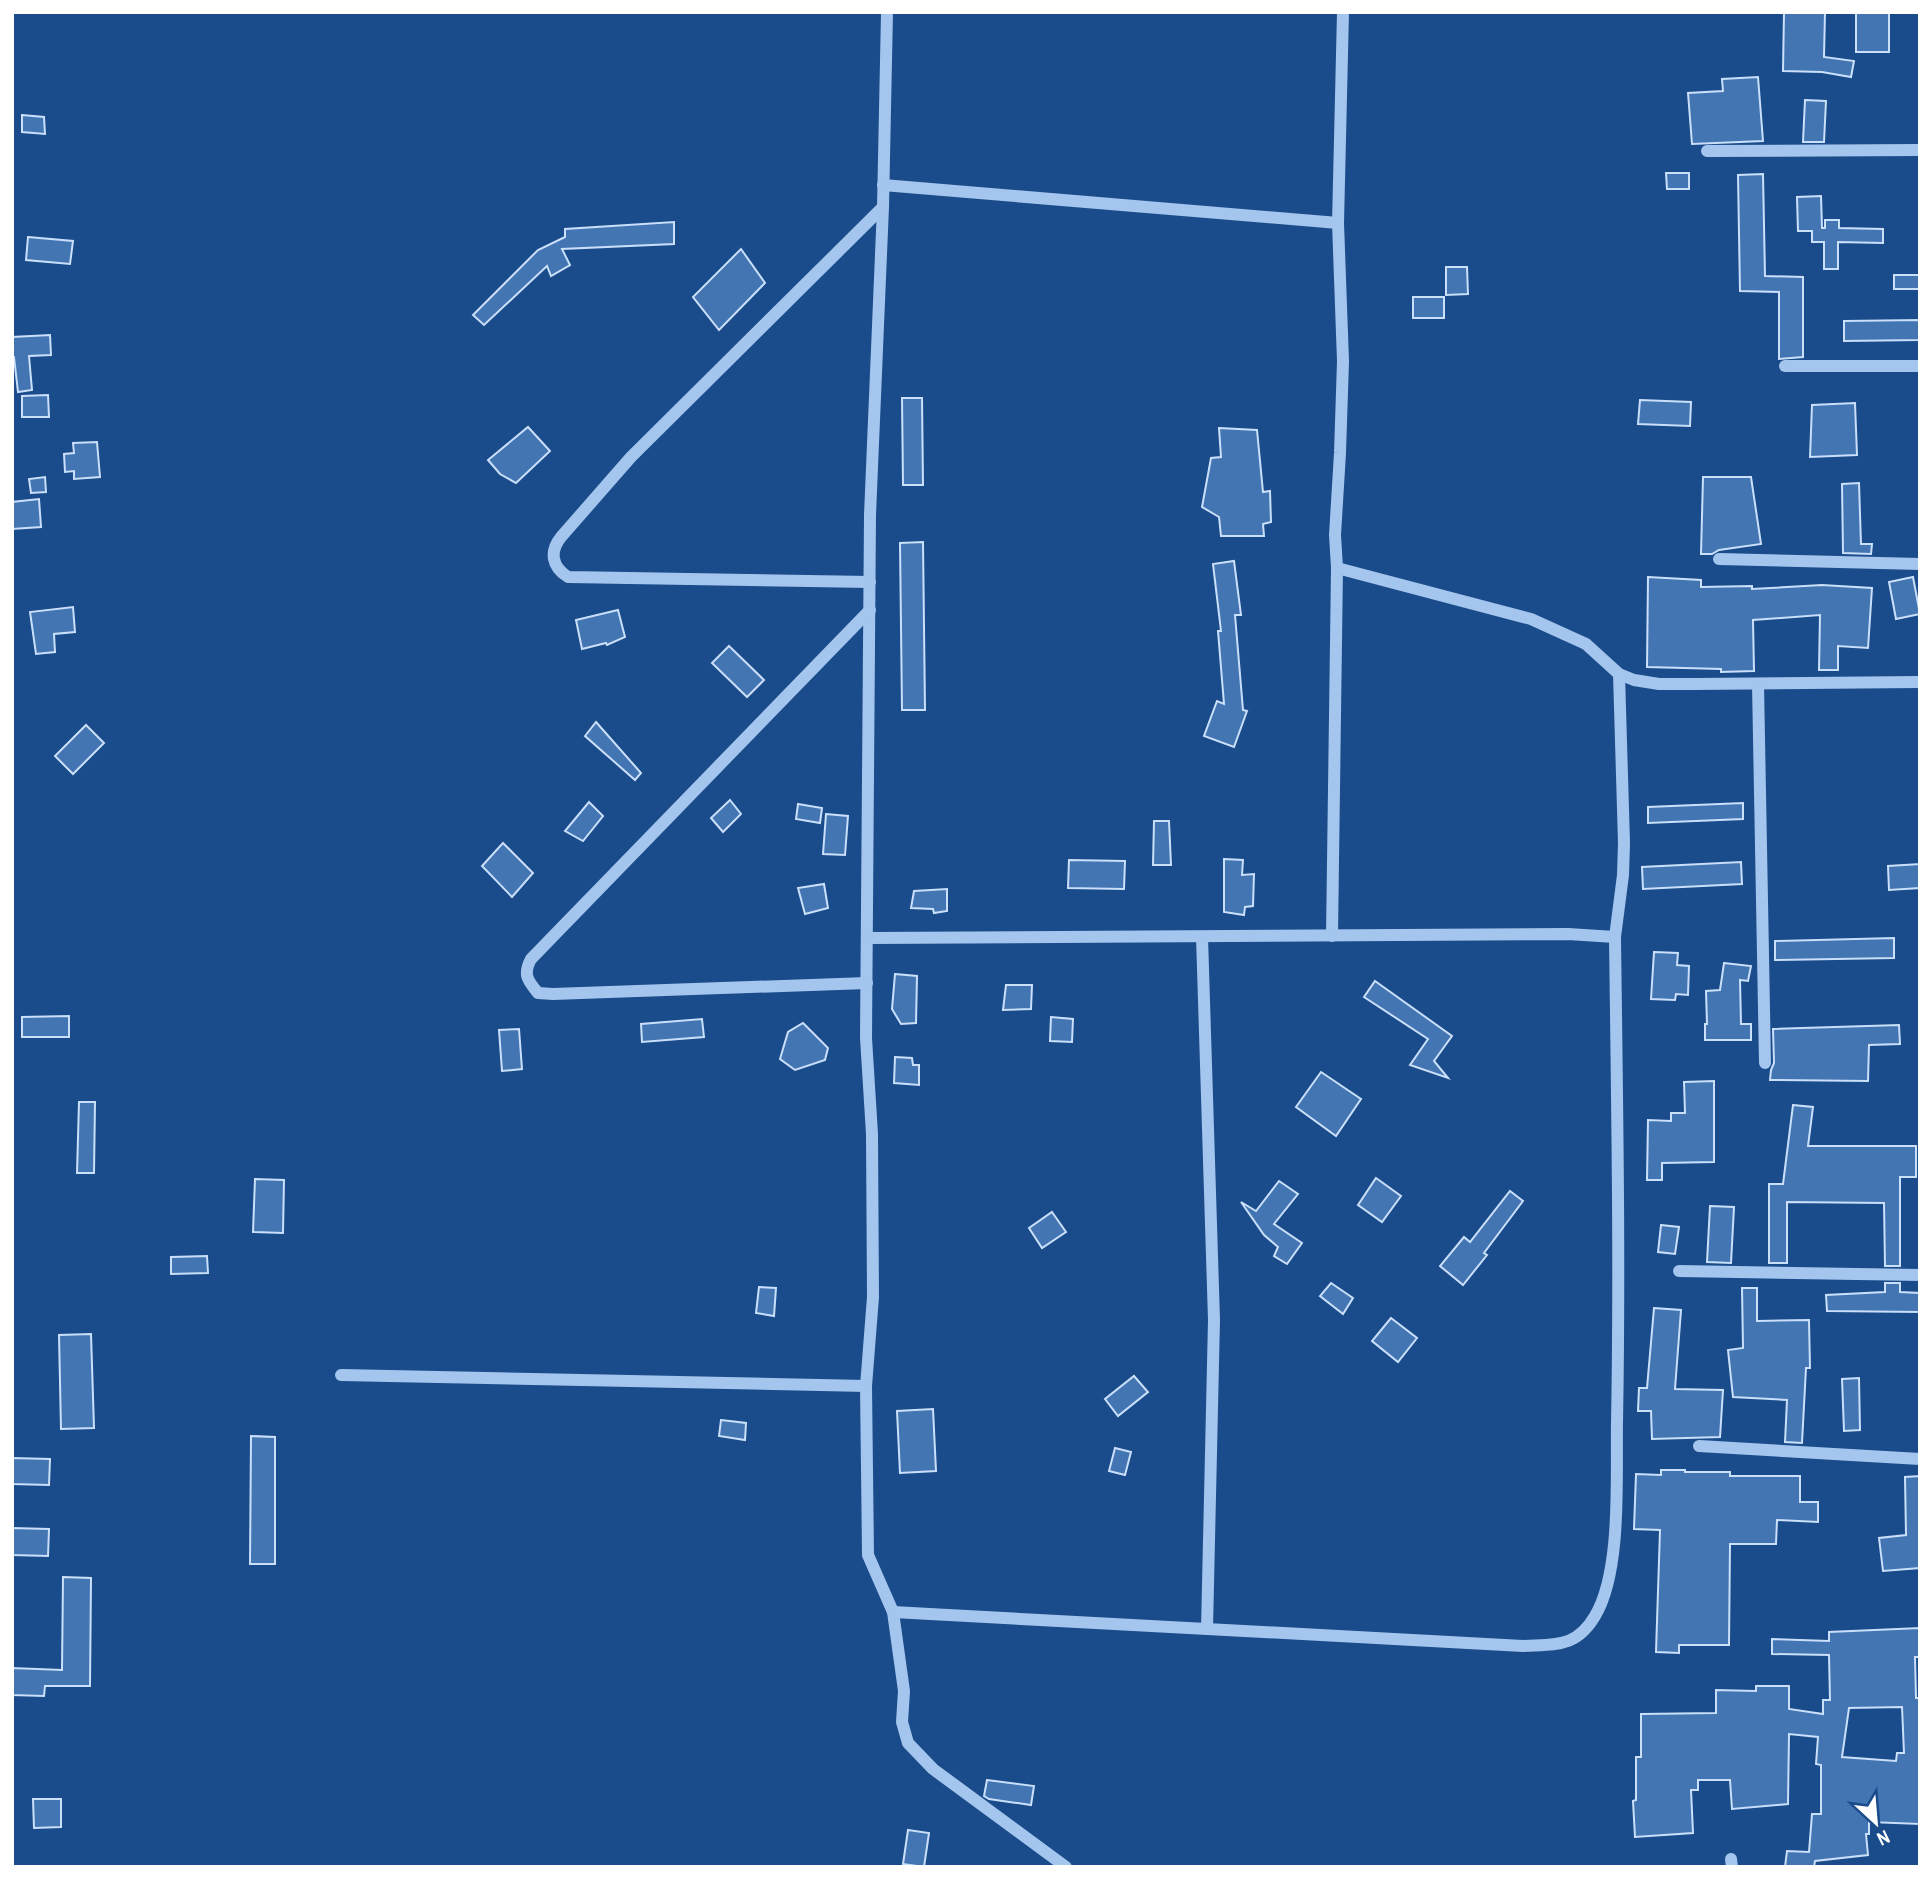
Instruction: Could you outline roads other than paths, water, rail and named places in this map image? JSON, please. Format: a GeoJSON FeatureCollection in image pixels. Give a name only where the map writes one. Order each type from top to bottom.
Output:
{"type":"FeatureCollection","features":[{"type":"Feature","properties":{"kind":"street"},"geometry":{"type":"LineString","coordinates":[[887,12],[870,582],[867,983],[873,1297],[866,1386],[868,1555],[894,1612],[904,1691],[902,1721],[908,1742],[933,1769],[1066,1867]]}},
{"type":"Feature","properties":{"kind":"street"},"geometry":{"type":"LineString","coordinates":[[1332,936],[1338,568],[1335,536],[1343,361],[1338,223],[1343,12]]}},
{"type":"Feature","properties":{"kind":"street"},"geometry":{"type":"LineString","coordinates":[[1707,151],[1920,150]]}},
{"type":"Feature","properties":{"kind":"street"},"geometry":{"type":"LineString","coordinates":[[883,185],[1338,223]]}},
{"type":"Feature","properties":{"kind":"street"},"geometry":{"type":"LineString","coordinates":[[870,582],[568,577],[559,571],[552,554],[555,544],[631,457],[883,206]]}},
{"type":"Feature","properties":{"kind":"street"},"geometry":{"type":"LineString","coordinates":[[1785,366],[1920,366]]}},
{"type":"Feature","properties":{"kind":"street"},"geometry":{"type":"LineString","coordinates":[[1719,559],[1920,564]]}},
{"type":"Feature","properties":{"kind":"street"},"geometry":{"type":"LineString","coordinates":[[1338,568],[1531,619],[1586,644],[1619,674],[1634,680],[1658,684],[1920,682]]}},
{"type":"Feature","properties":{"kind":"street"},"geometry":{"type":"LineString","coordinates":[[867,983],[553,994],[538,993],[526,978],[525,970],[531,959],[870,610]]}},
{"type":"Feature","properties":{"kind":"street"},"geometry":{"type":"LineString","coordinates":[[894,1612],[1523,1646],[1556,1644],[1575,1639],[1587,1628],[1598,1613],[1608,1582],[1615,1537],[1620,1270],[1615,937],[1624,843],[1619,674]]}},
{"type":"Feature","properties":{"kind":"street"},"geometry":{"type":"LineString","coordinates":[[1758,684],[1765,1063]]}},
{"type":"Feature","properties":{"kind":"street"},"geometry":{"type":"LineString","coordinates":[[868,938],[1568,934],[1615,937]]}},
{"type":"Feature","properties":{"kind":"street"},"geometry":{"type":"LineString","coordinates":[[1202,937],[1214,1320],[1208,1629]]}},
{"type":"Feature","properties":{"kind":"street"},"geometry":{"type":"LineString","coordinates":[[1679,1270],[1920,1276]]}},
{"type":"Feature","properties":{"kind":"street"},"geometry":{"type":"LineString","coordinates":[[341,1375],[866,1386]]}},
{"type":"Feature","properties":{"kind":"street"},"geometry":{"type":"LineString","coordinates":[[1699,1446],[1920,1459]]}}]}
